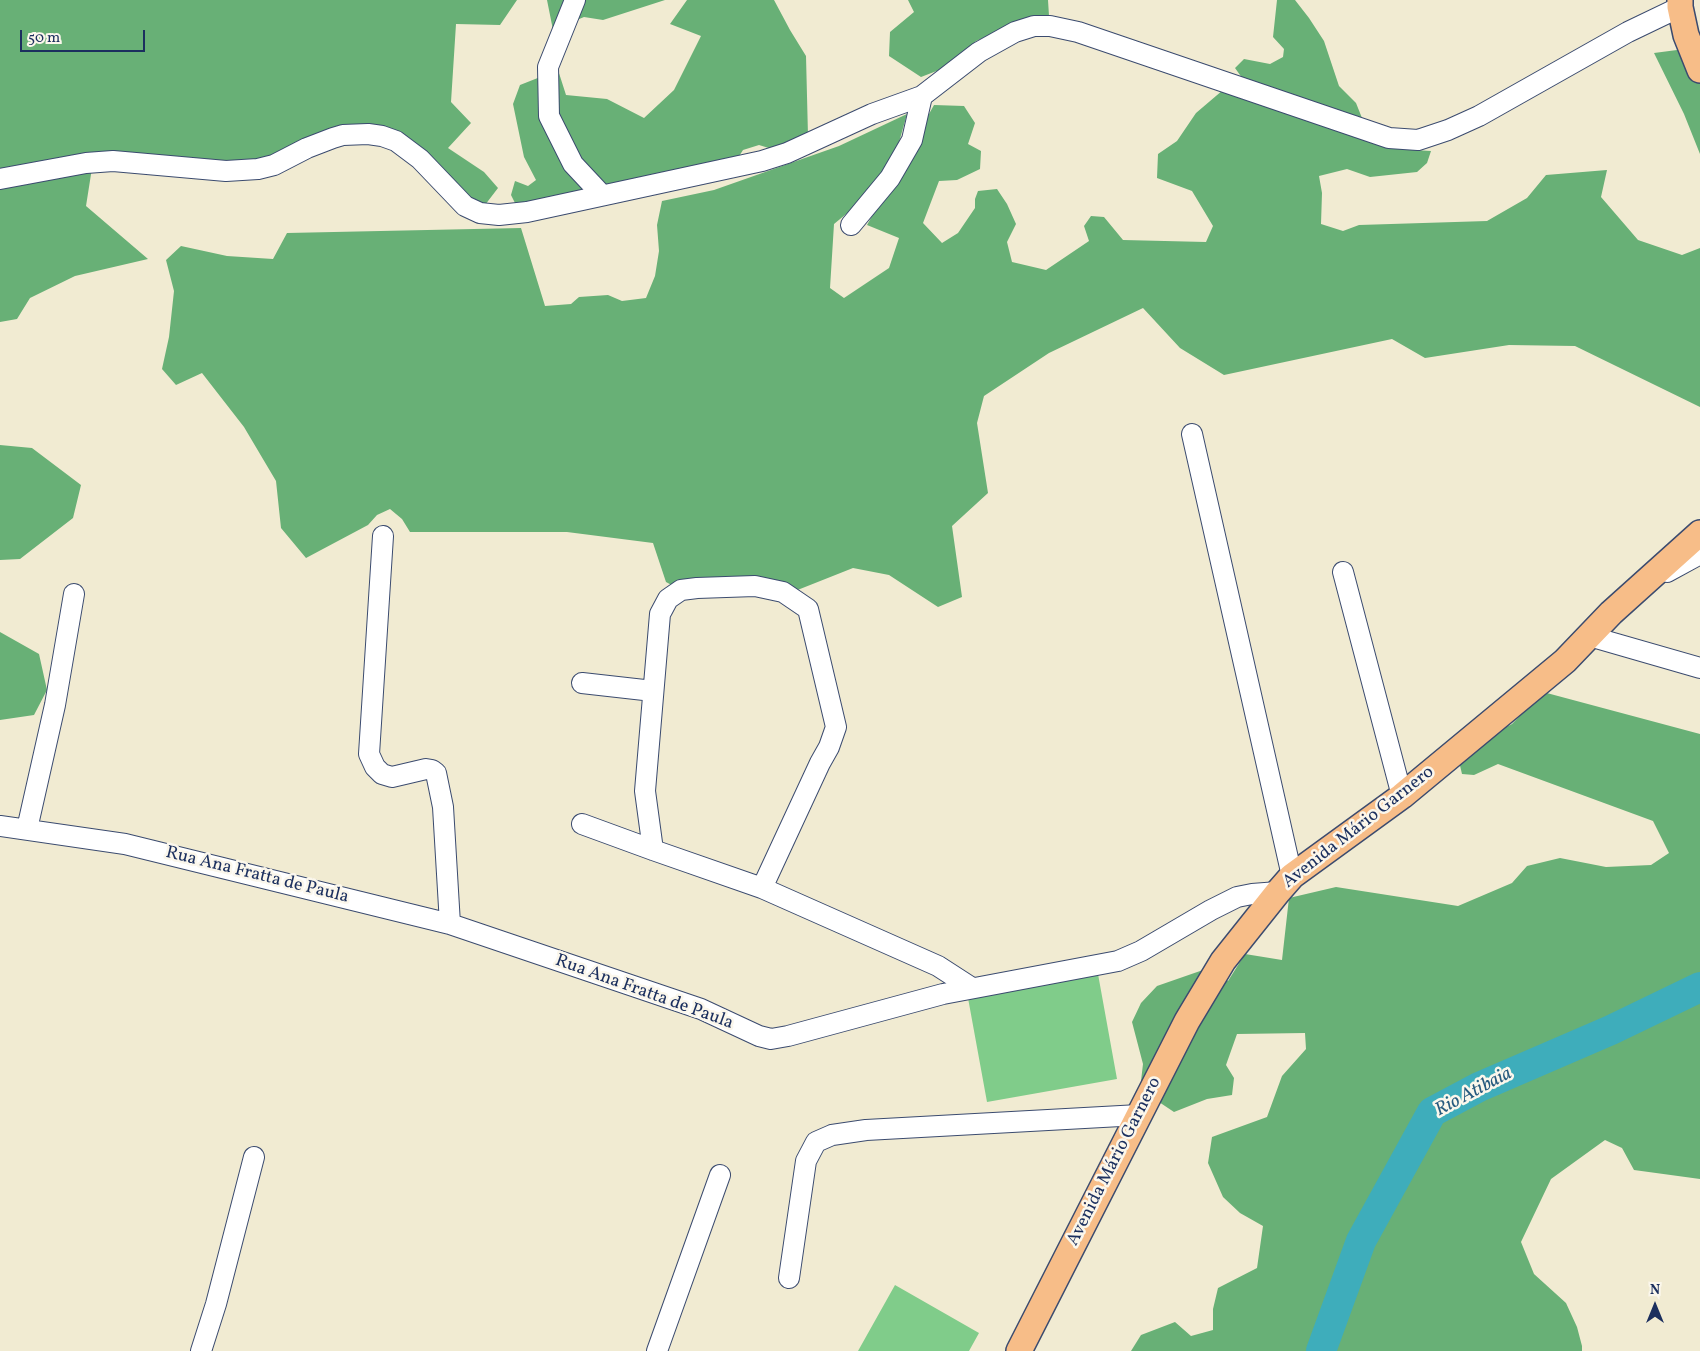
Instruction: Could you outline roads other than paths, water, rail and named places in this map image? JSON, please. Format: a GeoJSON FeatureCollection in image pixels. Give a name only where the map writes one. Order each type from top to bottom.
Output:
{"type":"FeatureCollection","features":[{"type":"Feature","properties":{"kind":"main road"},"geometry":{"type":"LineString","coordinates":[[1680,4],[1686,35],[1700,70]]}},
{"type":"Feature","properties":{"kind":"main road","name":"Avenida Mário Garnero"},"geometry":{"type":"LineString","coordinates":[[1019,1351],[1187,1020],[1223,961],[1285,884],[1402,796],[1565,661],[1611,613],[1700,532]]}},
{"type":"Feature","properties":{"kind":"street"},"geometry":{"type":"LineString","coordinates":[[575,0],[548,66],[549,116],[574,164],[602,195]]}},
{"type":"Feature","properties":{"kind":"street"},"geometry":{"type":"LineString","coordinates":[[0,179],[86,163],[113,161],[226,171],[258,169],[274,165],[307,148],[333,138],[344,135],[368,134],[396,141],[420,159],[465,206],[480,213],[499,215],[527,212],[762,161],[787,153],[872,114],[922,96],[979,52],[1015,32],[1034,26],[1050,26],[1078,32],[1389,138],[1418,140],[1448,130],[1479,116],[1680,4]]}},
{"type":"Feature","properties":{"kind":"street"},"geometry":{"type":"LineString","coordinates":[[851,225],[890,178],[912,140],[922,96]]}},
{"type":"Feature","properties":{"kind":"street"},"geometry":{"type":"LineString","coordinates":[[1192,434],[1285,884]]}},
{"type":"Feature","properties":{"kind":"street"},"geometry":{"type":"LineString","coordinates":[[383,536],[369,754],[375,767],[382,774],[392,776],[426,769],[436,773],[443,807],[450,924]]}},
{"type":"Feature","properties":{"kind":"street"},"geometry":{"type":"LineString","coordinates":[[1643,585],[1700,554]]}},
{"type":"Feature","properties":{"kind":"street"},"geometry":{"type":"LineString","coordinates":[[1343,572],[1402,796]]}},
{"type":"Feature","properties":{"kind":"street"},"geometry":{"type":"LineString","coordinates":[[653,850],[645,792],[660,614],[668,599],[681,590],[755,586],[783,592],[808,609],[836,727],[829,747],[815,772],[762,888]]}},
{"type":"Feature","properties":{"kind":"street"},"geometry":{"type":"LineString","coordinates":[[27,829],[55,706],[74,594]]}},
{"type":"Feature","properties":{"kind":"street"},"geometry":{"type":"LineString","coordinates":[[1589,636],[1700,668]]}},
{"type":"Feature","properties":{"kind":"street"},"geometry":{"type":"LineString","coordinates":[[582,683],[653,691]]}},
{"type":"Feature","properties":{"kind":"street"},"geometry":{"type":"LineString","coordinates":[[582,824],[762,888],[918,956],[938,966],[972,988]]}},
{"type":"Feature","properties":{"kind":"street","name":"Rua Ana Fratta de Paula"},"geometry":{"type":"LineString","coordinates":[[0,826],[125,844],[450,924],[701,1010],[759,1036],[771,1039],[943,994],[1118,961],[1141,951],[1237,897],[1285,884]]}},
{"type":"Feature","properties":{"kind":"street"},"geometry":{"type":"LineString","coordinates":[[918,956],[927,974],[943,994]]}},
{"type":"Feature","properties":{"kind":"street"},"geometry":{"type":"LineString","coordinates":[[789,1278],[806,1161],[816,1142],[832,1135],[875,1129],[1139,1114]]}},
{"type":"Feature","properties":{"kind":"street"},"geometry":{"type":"LineString","coordinates":[[201,1351],[216,1304],[254,1156]]}},
{"type":"Feature","properties":{"kind":"street"},"geometry":{"type":"LineString","coordinates":[[657,1351],[720,1175]]}},
{"type":"Feature","properties":{"kind":"waterway","name":"Rio Atibaia"},"geometry":{"type":"LineString","coordinates":[[1321,1351],[1361,1241],[1432,1112],[1479,1087],[1611,1030],[1700,987]]}}]}
